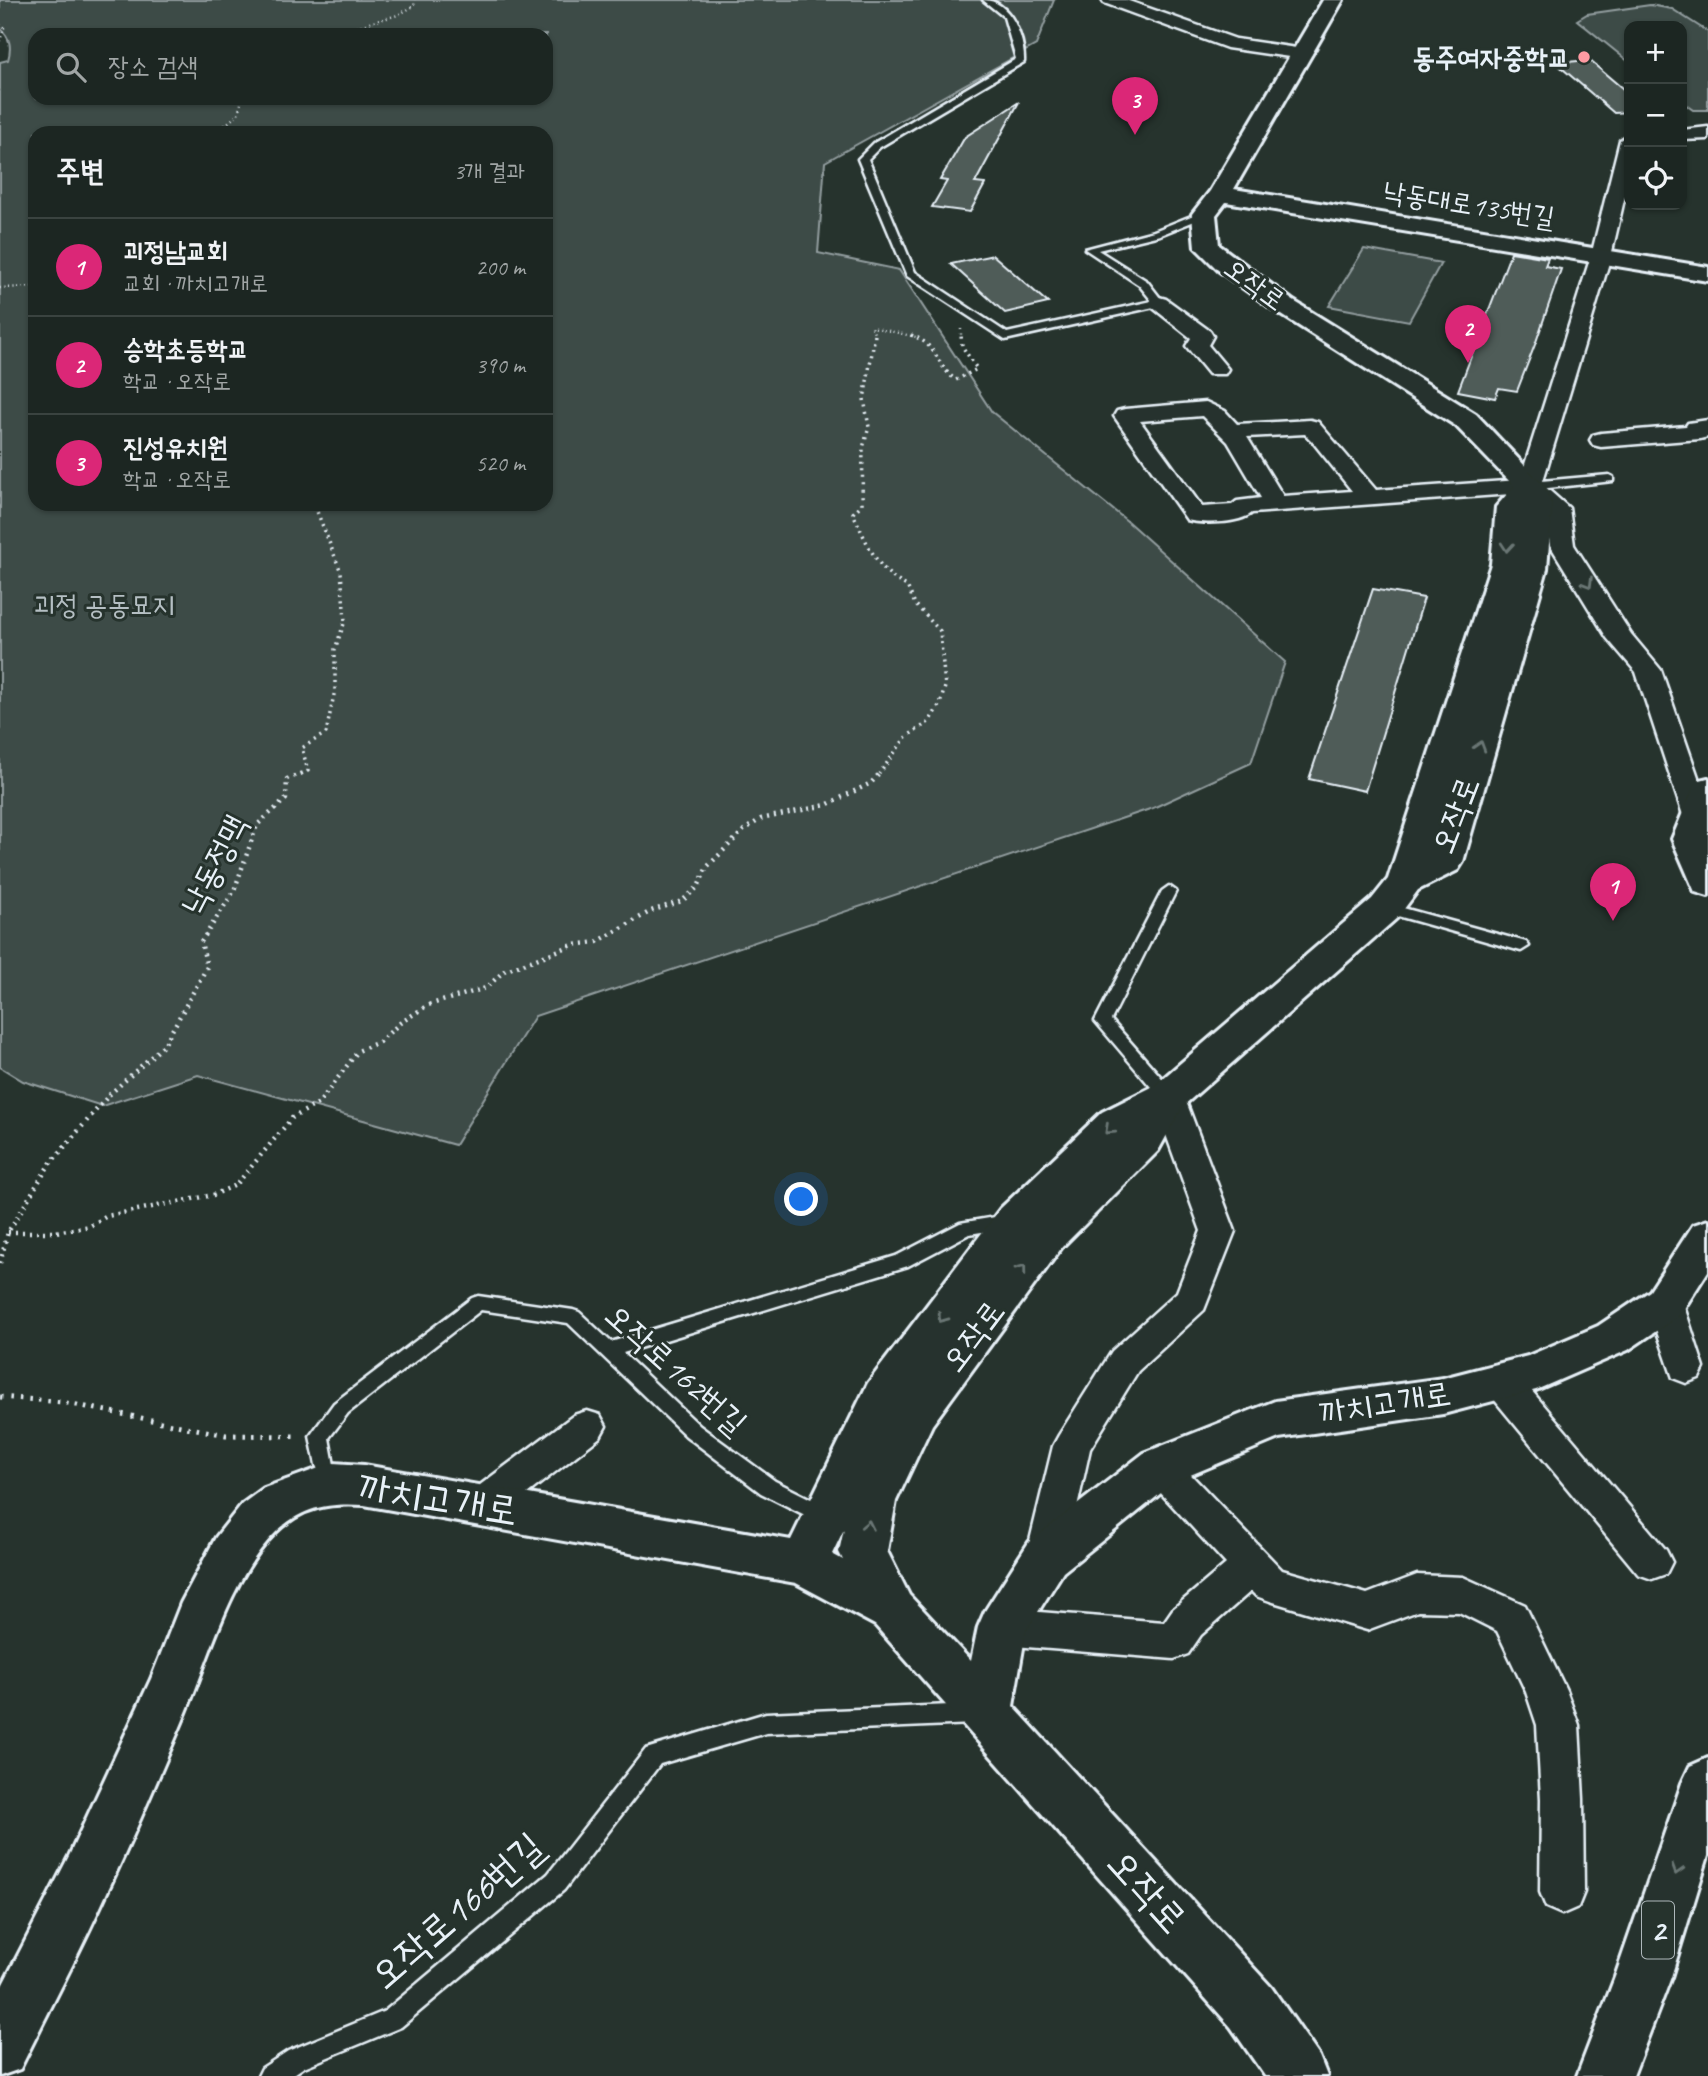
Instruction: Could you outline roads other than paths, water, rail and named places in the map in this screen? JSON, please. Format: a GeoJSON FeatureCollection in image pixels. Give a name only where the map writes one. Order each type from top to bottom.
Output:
{"type":"FeatureCollection","features":[{"type":"Feature","properties":{"kind":"street"},"geometry":{"type":"LineString","coordinates":[[1111,0],[1233,44],[1303,54]]}},
{"type":"Feature","properties":{"kind":"street","name":"오작로"},"geometry":{"type":"LineString","coordinates":[[804,1563],[884,1395],[1015,1220],[1116,1122],[1168,1096],[1395,895],[1445,862],[1532,569],[1537,505],[1530,486],[1466,420],[1283,305],[1227,265],[1207,247],[1204,214],[1220,194],[1332,1]]}},
{"type":"Feature","properties":{"kind":"street"},"geometry":{"type":"LineString","coordinates":[[1687,135],[1708,133]]}},
{"type":"Feature","properties":{"kind":"street"},"geometry":{"type":"LineString","coordinates":[[1530,486],[1601,256],[1627,147]]}},
{"type":"Feature","properties":{"kind":"street","name":"낙동대로135번길"},"geometry":{"type":"LineString","coordinates":[[1220,194],[1708,274]]}},
{"type":"Feature","properties":{"kind":"street"},"geometry":{"type":"LineString","coordinates":[[1159,303],[1202,336],[1198,346],[1217,369]]}},
{"type":"Feature","properties":{"kind":"street"},"geometry":{"type":"LineString","coordinates":[[1276,504],[1231,431],[1218,415],[1206,409],[1125,416],[1195,515],[1238,512],[1245,506],[1276,504],[1369,497],[1530,486],[1557,508],[1562,545],[1620,638],[1648,670],[1702,802],[1689,839],[1708,884]]}},
{"type":"Feature","properties":{"kind":"street"},"geometry":{"type":"LineString","coordinates":[[1231,431],[1310,427],[1369,497]]}},
{"type":"Feature","properties":{"kind":"street"},"geometry":{"type":"LineString","coordinates":[[1601,440],[1700,432],[1696,428],[1708,427]]}},
{"type":"Feature","properties":{"kind":"street","name":"오작로"},"geometry":{"type":"LineString","coordinates":[[892,1610],[863,1552],[873,1501],[915,1413],[1046,1236],[1144,1140],[1168,1096]]}},
{"type":"Feature","properties":{"kind":"street","name":"까치고개로"},"geometry":{"type":"LineString","coordinates":[[1046,1558],[1072,1446],[1125,1361],[1192,1300],[1218,1230],[1168,1096]]}},
{"type":"Feature","properties":{"kind":"street","name":"까치고개로"},"geometry":{"type":"LineString","coordinates":[[987,1713],[1002,1627],[1046,1558],[1160,1467],[1275,1420],[1443,1396],[1536,1372],[1613,1338],[1665,1303],[1708,1236]]}},
{"type":"Feature","properties":{"kind":"street"},"geometry":{"type":"LineString","coordinates":[[1665,1303],[1686,1368]]}},
{"type":"Feature","properties":{"kind":"street"},"geometry":{"type":"LineString","coordinates":[[1501,1381],[1652,1562]]}},
{"type":"Feature","properties":{"kind":"street"},"geometry":{"type":"LineString","coordinates":[[482,1506],[587,1426]]}},
{"type":"Feature","properties":{"kind":"street"},"geometry":{"type":"LineString","coordinates":[[1160,1467],[1270,1584],[1367,1612],[1417,1593],[1463,1595],[1511,1618],[1546,1690],[1558,1725],[1562,1799],[1562,1892]]}},
{"type":"Feature","properties":{"kind":"street","name":"까치고개로"},"geometry":{"type":"LineString","coordinates":[[0,2049],[89,1875],[175,1681],[205,1603],[233,1552],[259,1518],[281,1502],[300,1493],[333,1483],[364,1485],[804,1563],[892,1610],[987,1713]]}},
{"type":"Feature","properties":{"kind":"street"},"geometry":{"type":"LineString","coordinates":[[1002,1627],[1174,1641],[1187,1622],[1253,1566]]}},
{"type":"Feature","properties":{"kind":"street","name":"오작로"},"geometry":{"type":"LineString","coordinates":[[987,1713],[1251,2007],[1299,2076]]}},
{"type":"Feature","properties":{"kind":"street","name":"2"},"geometry":{"type":"LineString","coordinates":[[1605,2076],[1643,1977],[1708,1783]]}},
{"type":"Feature","properties":{"kind":"lane"},"geometry":{"type":"LineString","coordinates":[[987,0],[1008,16],[1020,60],[877,145],[863,159],[911,274],[1005,337],[1159,303],[1143,283],[1090,249],[1157,233],[1204,214]]}},
{"type":"Feature","properties":{"kind":"lane"},"geometry":{"type":"LineString","coordinates":[[1530,486],[1609,479]]}},
{"type":"Feature","properties":{"kind":"lane"},"geometry":{"type":"LineString","coordinates":[[1168,891],[1103,1021],[1168,1096]]}},
{"type":"Feature","properties":{"kind":"lane"},"geometry":{"type":"LineString","coordinates":[[1395,895],[1521,946]]}},
{"type":"Feature","properties":{"kind":"lane"},"geometry":{"type":"LineString","coordinates":[[608,1350],[902,1261],[967,1228],[1015,1220]]}},
{"type":"Feature","properties":{"kind":"lane","name":"오작로162번길"},"geometry":{"type":"LineString","coordinates":[[333,1483],[324,1465],[319,1436],[341,1408],[478,1303],[573,1317],[693,1431],[768,1487],[826,1517]]}},
{"type":"Feature","properties":{"kind":"lane","name":"오작로166번길"},"geometry":{"type":"LineString","coordinates":[[270,2076],[296,2059],[393,2019],[556,1882],[653,1756],[766,1723],[987,1713]]}},
{"type":"Feature","properties":{"kind":"place","name":"동주여자중학교"},"geometry":{"type":"Point","coordinates":[1584,57]}},
{"type":"Feature","properties":{"kind":"place","name":"진성유치원"},"geometry":{"type":"Point","coordinates":[1135,135]}},
{"type":"Feature","properties":{"kind":"place","name":"승학초등학교"},"geometry":{"type":"Point","coordinates":[1468,363]}},
{"type":"Feature","properties":{"kind":"place","name":"괴정남교회"},"geometry":{"type":"Point","coordinates":[1613,921]}},
{"type":"Feature","properties":{"kind":"park label","name":"괴정 공동묘지"},"geometry":{"type":"Point","coordinates":[104,604]}}]}
